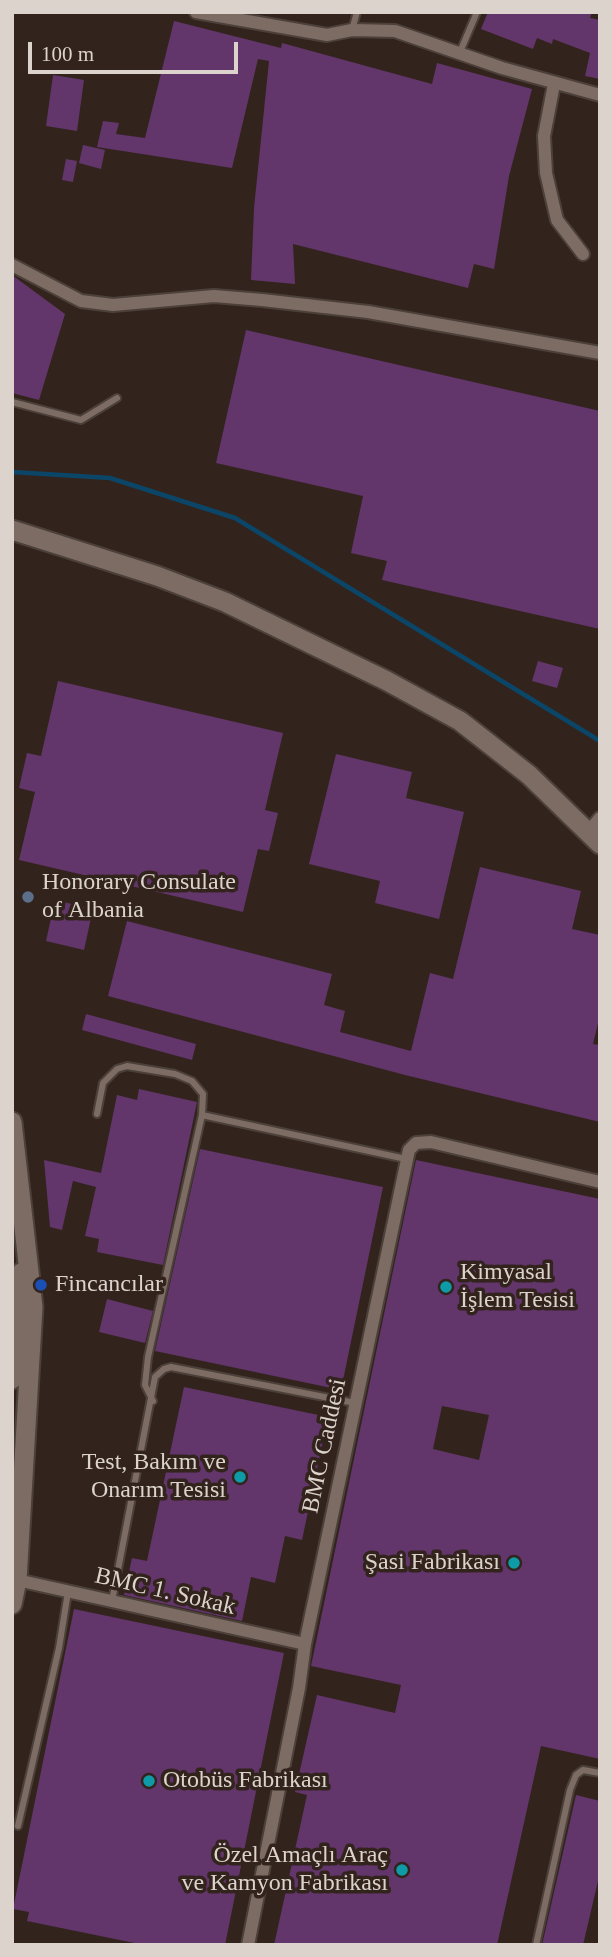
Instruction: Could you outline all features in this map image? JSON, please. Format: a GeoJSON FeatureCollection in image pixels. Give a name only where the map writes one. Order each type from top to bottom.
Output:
{"type":"FeatureCollection","features":[{"type":"Feature","properties":{"kind":"street"},"geometry":{"type":"LineString","coordinates":[[196,12],[327,35],[352,30],[395,31],[554,84],[600,95]]}},
{"type":"Feature","properties":{"kind":"street"},"geometry":{"type":"LineString","coordinates":[[554,84],[544,136],[546,173],[557,220],[583,254]]}},
{"type":"Feature","properties":{"kind":"street"},"geometry":{"type":"LineString","coordinates":[[12,265],[80,301],[113,304],[214,296],[262,300],[368,312],[600,353]]}},
{"type":"Feature","properties":{"kind":"street"},"geometry":{"type":"LineString","coordinates":[[12,530],[158,576],[225,602],[387,681],[460,721],[596,831]]}},
{"type":"Feature","properties":{"kind":"street"},"geometry":{"type":"LineString","coordinates":[[12,1122],[19,1223],[33,1307],[17,1580],[12,1604]]}},
{"type":"Feature","properties":{"kind":"street"},"geometry":{"type":"LineString","coordinates":[[406,1159],[416,1143],[431,1142],[600,1182]]}},
{"type":"Feature","properties":{"kind":"street","name":"BMC Caddesi"},"geometry":{"type":"LineString","coordinates":[[248,1945],[299,1688],[305,1644],[406,1159]]}},
{"type":"Feature","properties":{"kind":"street"},"geometry":{"type":"LineString","coordinates":[[12,1378],[19,1223]]}},
{"type":"Feature","properties":{"kind":"street","name":"BMC 1. Sokak"},"geometry":{"type":"LineString","coordinates":[[17,1580],[305,1644]]}},
{"type":"Feature","properties":{"kind":"lane"},"geometry":{"type":"LineString","coordinates":[[352,30],[357,12]]}},
{"type":"Feature","properties":{"kind":"lane"},"geometry":{"type":"LineString","coordinates":[[460,52],[477,12]]}},
{"type":"Feature","properties":{"kind":"lane"},"geometry":{"type":"LineString","coordinates":[[12,402],[81,420],[117,398]]}},
{"type":"Feature","properties":{"kind":"lane"},"geometry":{"type":"LineString","coordinates":[[97,1114],[99,1093],[117,1069],[140,1066],[175,1074],[197,1085],[203,1094],[202,1115],[148,1357],[145,1385],[152,1401]]}},
{"type":"Feature","properties":{"kind":"lane"},"geometry":{"type":"LineString","coordinates":[[202,1115],[406,1159]]}},
{"type":"Feature","properties":{"kind":"lane"},"geometry":{"type":"LineString","coordinates":[[112,1601],[155,1377],[171,1367],[355,1403]]}},
{"type":"Feature","properties":{"kind":"lane"},"geometry":{"type":"LineString","coordinates":[[18,1826],[59,1648],[68,1592]]}},
{"type":"Feature","properties":{"kind":"lane"},"geometry":{"type":"LineString","coordinates":[[536,1945],[573,1783],[583,1770],[600,1773]]}},
{"type":"Feature","properties":{"kind":"building"},"geometry":{"type":"Polygon","coordinates":[[[488,12],[592,12],[590,18],[600,20],[600,79],[585,76],[590,53],[553,39],[552,44],[537,38],[533,49],[481,29],[488,12]]]}},
{"type":"Feature","properties":{"kind":"building"},"geometry":{"type":"Polygon","coordinates":[[[174,21],[281,48],[282,43],[432,84],[437,63],[532,89],[509,176],[494,269],[474,264],[468,288],[293,244],[295,284],[251,280],[254,208],[269,61],[258,59],[232,168],[97,147],[103,121],[119,123],[116,134],[145,138],[174,21]]]}},
{"type":"Feature","properties":{"kind":"building"},"geometry":{"type":"Polygon","coordinates":[[[53,75],[84,80],[77,131],[46,126],[53,75]]]}},
{"type":"Feature","properties":{"kind":"building"},"geometry":{"type":"Polygon","coordinates":[[[83,145],[105,150],[101,169],[79,163],[83,145]]]}},
{"type":"Feature","properties":{"kind":"building"},"geometry":{"type":"Polygon","coordinates":[[[66,159],[77,161],[73,182],[62,180],[66,159]]]}},
{"type":"Feature","properties":{"kind":"building"},"geometry":{"type":"Polygon","coordinates":[[[12,275],[65,314],[39,400],[12,393],[12,275]]]}},
{"type":"Feature","properties":{"kind":"building"},"geometry":{"type":"Polygon","coordinates":[[[246,330],[600,411],[600,629],[382,580],[387,561],[351,553],[363,496],[216,463],[246,330]]]}},
{"type":"Feature","properties":{"kind":"building"},"geometry":{"type":"Polygon","coordinates":[[[538,661],[563,668],[557,688],[532,681],[538,661]]]}},
{"type":"Feature","properties":{"kind":"building"},"geometry":{"type":"Polygon","coordinates":[[[58,681],[283,733],[265,810],[278,813],[269,851],[258,849],[243,912],[19,860],[35,792],[19,788],[27,753],[41,756],[58,681]]]}},
{"type":"Feature","properties":{"kind":"building"},"geometry":{"type":"Polygon","coordinates":[[[336,754],[412,772],[406,798],[464,812],[439,919],[375,903],[380,881],[309,864],[336,754]]]}},
{"type":"Feature","properties":{"kind":"building"},"geometry":{"type":"Polygon","coordinates":[[[480,867],[581,891],[572,929],[600,935],[600,1015],[593,1044],[600,1045],[600,1122],[405,1075],[108,996],[127,921],[332,974],[324,1005],[345,1011],[340,1032],[411,1051],[430,973],[453,979],[480,867]]]}},
{"type":"Feature","properties":{"kind":"building"},"geometry":{"type":"Polygon","coordinates":[[[55,900],[93,909],[84,950],[46,941],[55,900]]]}},
{"type":"Feature","properties":{"kind":"building"},"geometry":{"type":"Polygon","coordinates":[[[86,1014],[196,1044],[192,1060],[82,1030],[86,1014]]]}},
{"type":"Feature","properties":{"kind":"building"},"geometry":{"type":"Polygon","coordinates":[[[139,1089],[197,1102],[163,1265],[97,1252],[99,1239],[85,1236],[96,1187],[73,1181],[62,1230],[50,1227],[44,1160],[101,1173],[117,1095],[137,1100],[139,1089]]]}},
{"type":"Feature","properties":{"kind":"building"},"geometry":{"type":"Polygon","coordinates":[[[200,1149],[383,1187],[341,1390],[155,1351],[200,1149]]]}},
{"type":"Feature","properties":{"kind":"building"},"geometry":{"type":"Polygon","coordinates":[[[416,1160],[600,1199],[600,1759],[541,1746],[497,1945],[274,1945],[307,1795],[295,1792],[317,1695],[395,1713],[401,1685],[311,1666],[416,1160]],[[442,1406],[433,1449],[479,1460],[489,1415],[442,1406]]]}},
{"type":"Feature","properties":{"kind":"building"},"geometry":{"type":"Polygon","coordinates":[[[107,1299],[153,1311],[145,1343],[99,1332],[107,1299]]]}},
{"type":"Feature","properties":{"kind":"building","name":"Test, Bakım ve Onarım Tesisi"},"geometry":{"type":"Polygon","coordinates":[[[184,1387],[328,1417],[302,1540],[285,1536],[275,1583],[251,1577],[242,1621],[124,1595],[132,1558],[147,1561],[184,1387]]]}},
{"type":"Feature","properties":{"kind":"building","name":"Otobüs Fabrikası"},"geometry":{"type":"Polygon","coordinates":[[[74,1609],[284,1653],[225,1945],[144,1945],[27,1921],[29,1912],[13,1909],[74,1609]]]}},
{"type":"Feature","properties":{"kind":"building"},"geometry":{"type":"Polygon","coordinates":[[[576,1795],[600,1801],[598,1881],[583,1945],[542,1945],[576,1795]]]}},
{"type":"Feature","properties":{"kind":"waterway"},"geometry":{"type":"LineString","coordinates":[[12,472],[110,478],[235,518],[600,741]]}},
{"type":"Feature","properties":{"kind":"place","name":"Honorary Consulate of Albania"},"geometry":{"type":"Point","coordinates":[28,897]}},
{"type":"Feature","properties":{"kind":"place","name":"Fincancılar"},"geometry":{"type":"Point","coordinates":[41,1285]}},
{"type":"Feature","properties":{"kind":"place","name":"Kimyasal İşlem Tesisi"},"geometry":{"type":"Point","coordinates":[446,1287]}},
{"type":"Feature","properties":{"kind":"place","name":"Test, Bakım ve Onarım Tesisi"},"geometry":{"type":"Point","coordinates":[240,1477]}},
{"type":"Feature","properties":{"kind":"place","name":"Şasi Fabrikası"},"geometry":{"type":"Point","coordinates":[514,1563]}},
{"type":"Feature","properties":{"kind":"place","name":"Otobüs Fabrikası"},"geometry":{"type":"Point","coordinates":[149,1781]}},
{"type":"Feature","properties":{"kind":"place","name":"Özel Amaçlı Araç ve Kamyon Fabrikası"},"geometry":{"type":"Point","coordinates":[402,1870]}}]}
